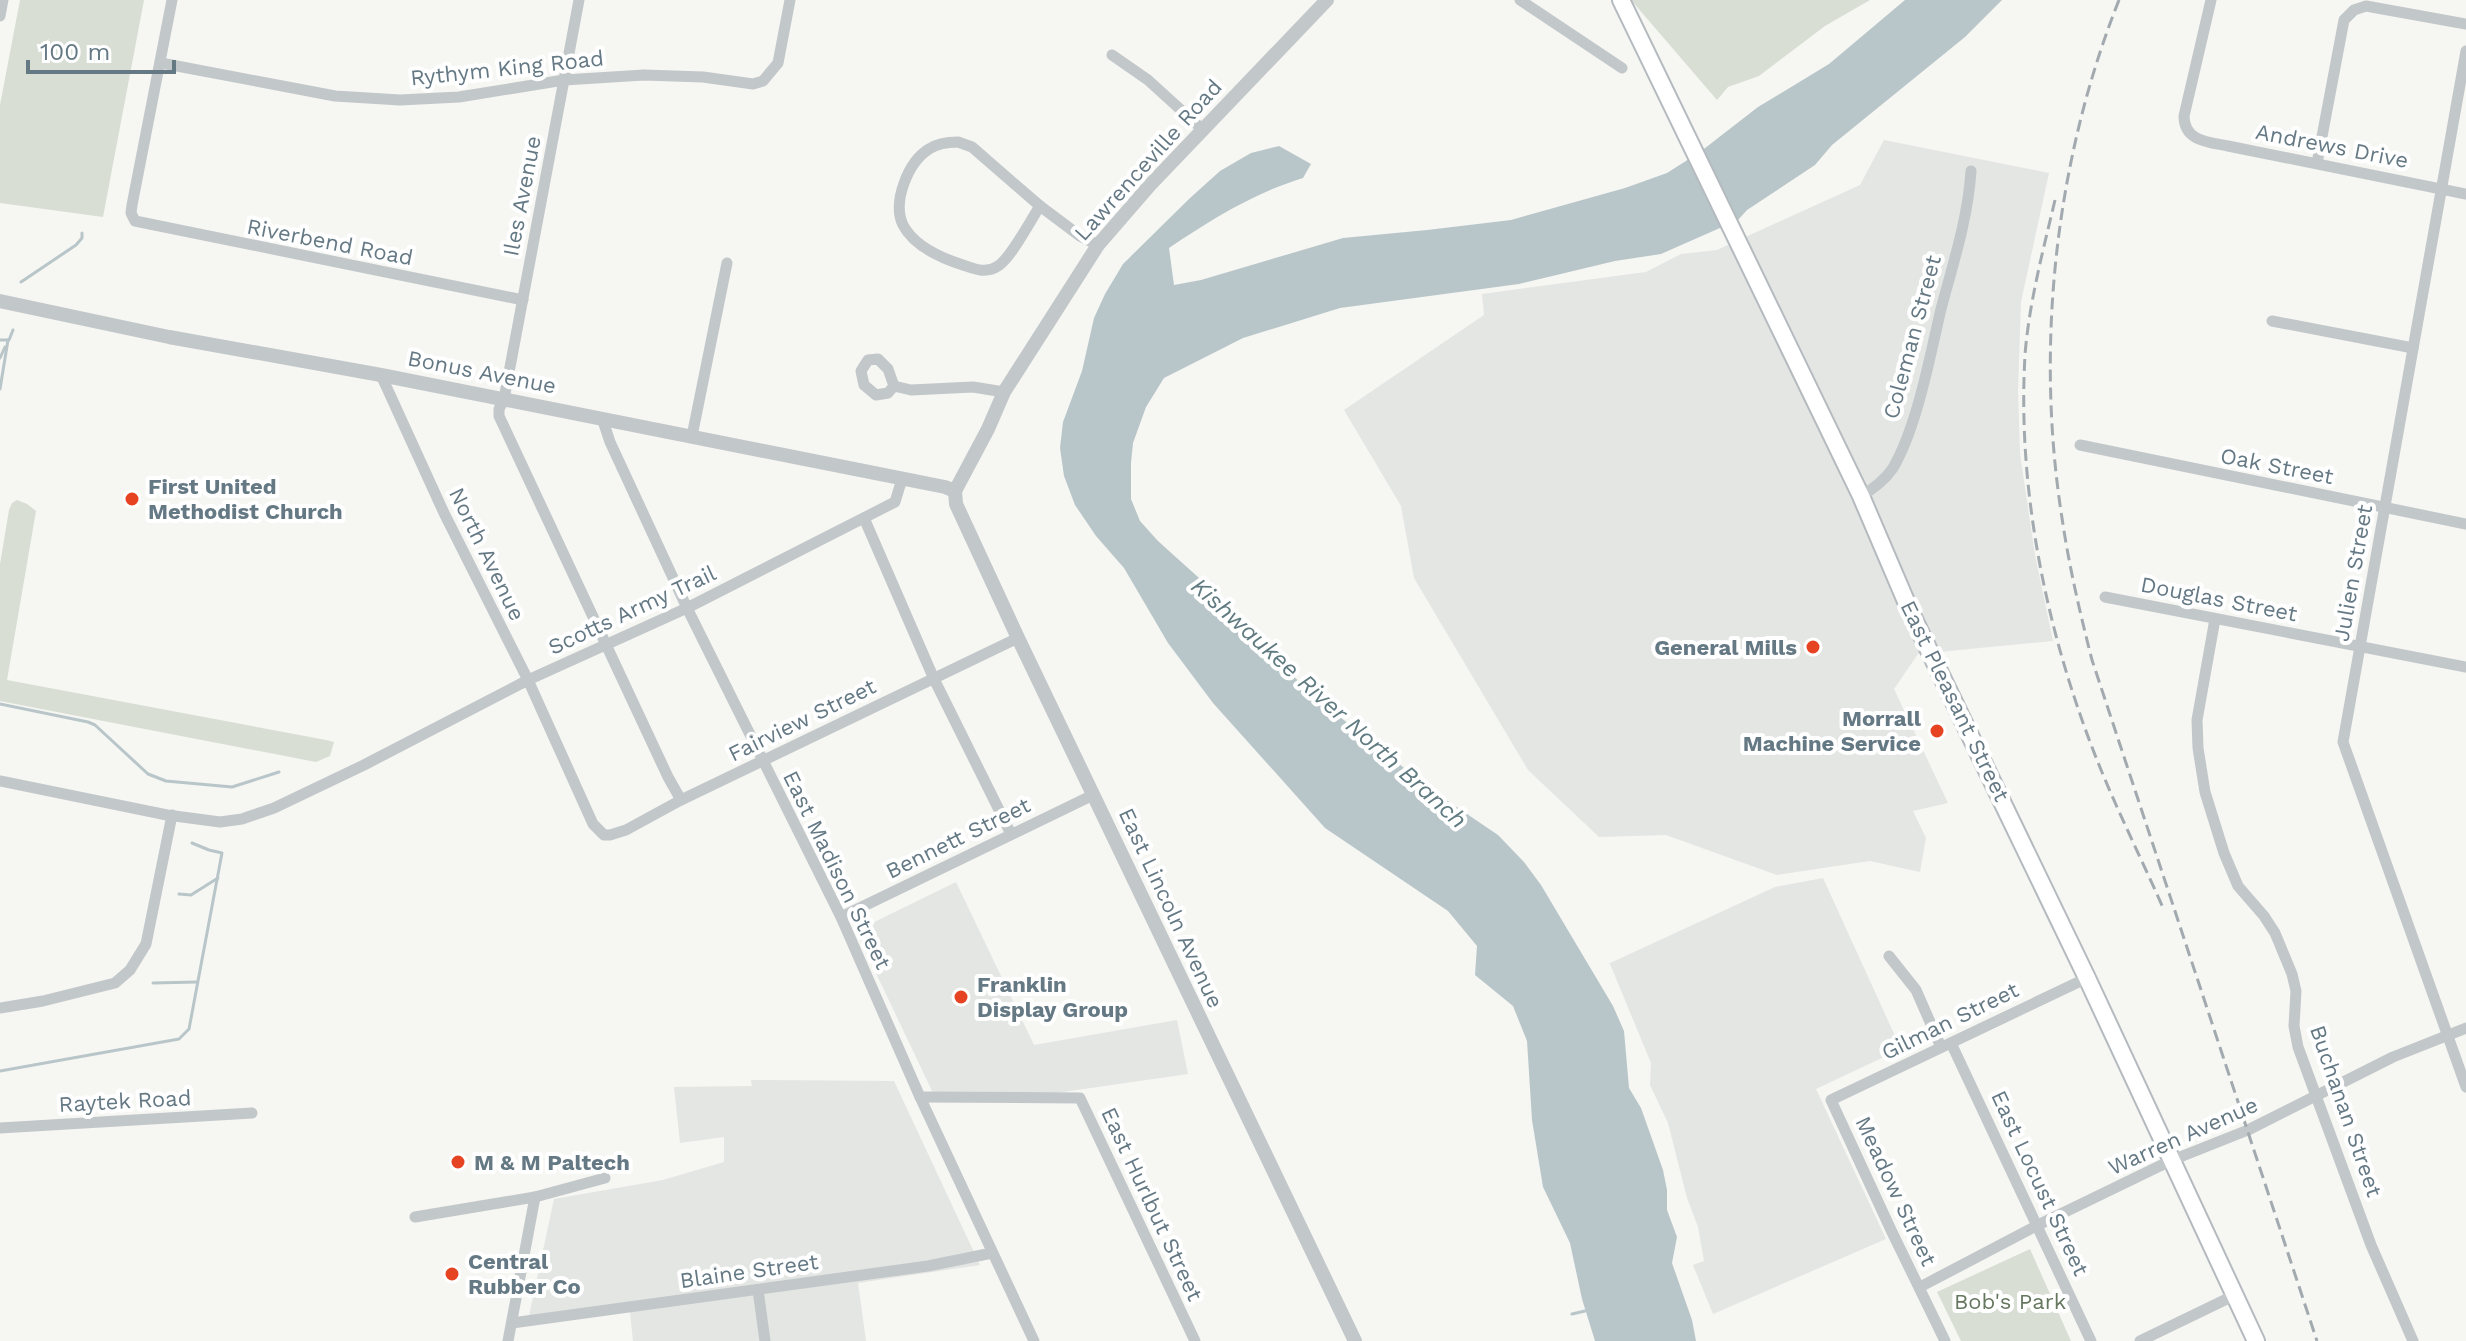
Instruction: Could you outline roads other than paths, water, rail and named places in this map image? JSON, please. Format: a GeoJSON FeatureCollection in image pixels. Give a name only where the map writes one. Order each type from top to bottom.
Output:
{"type":"FeatureCollection","features":[{"type":"Feature","properties":{"kind":"main road","name":"East Pleasant Street"},"geometry":{"type":"LineString","coordinates":[[1621,0],[1861,496],[1911,613],[2087,978],[2256,1341]]}},
{"type":"Feature","properties":{"kind":"street"},"geometry":{"type":"LineString","coordinates":[[0,16],[3,0]]}},
{"type":"Feature","properties":{"kind":"street"},"geometry":{"type":"LineString","coordinates":[[161,63],[172,0]]}},
{"type":"Feature","properties":{"kind":"street","name":"Iles Avenue"},"geometry":{"type":"LineString","coordinates":[[579,0],[499,416],[681,800]]}},
{"type":"Feature","properties":{"kind":"street","name":"Rythym King Road"},"geometry":{"type":"LineString","coordinates":[[161,63],[322,94],[400,100],[459,97],[564,80],[644,75],[703,77],[753,84],[763,81],[778,63],[790,0]]}},
{"type":"Feature","properties":{"kind":"street"},"geometry":{"type":"LineString","coordinates":[[1520,0],[1622,68]]}},
{"type":"Feature","properties":{"kind":"street","name":"Andrews Drive"},"geometry":{"type":"LineString","coordinates":[[2211,0],[2184,116],[2184,124],[2191,135],[2228,146],[2466,194]]}},
{"type":"Feature","properties":{"kind":"street","name":"Lawrenceville Road"},"geometry":{"type":"LineString","coordinates":[[955,491],[1004,392],[1098,245],[1320,2]]}},
{"type":"Feature","properties":{"kind":"street"},"geometry":{"type":"LineString","coordinates":[[2317,163],[2344,20],[2354,10],[2366,6],[2466,24]]}},
{"type":"Feature","properties":{"kind":"street","name":"Julien Street"},"geometry":{"type":"LineString","coordinates":[[2466,51],[2343,742],[2466,1087]]}},
{"type":"Feature","properties":{"kind":"street"},"geometry":{"type":"LineString","coordinates":[[1112,55],[1148,80],[1203,130]]}},
{"type":"Feature","properties":{"kind":"street","name":"Riverbend Road"},"geometry":{"type":"LineString","coordinates":[[161,63],[132,205],[132,217],[139,224],[523,300]]}},
{"type":"Feature","properties":{"kind":"street"},"geometry":{"type":"LineString","coordinates":[[1040,206],[1006,258],[993,269],[984,271],[950,261],[921,245],[904,227],[900,211],[901,196],[916,159],[935,145],[958,142],[972,147],[1040,206],[1080,236],[1098,245]]}},
{"type":"Feature","properties":{"kind":"street","name":"Coleman Street"},"geometry":{"type":"LineString","coordinates":[[1861,496],[1874,489],[1892,470],[1906,439],[1962,224],[1971,171]]}},
{"type":"Feature","properties":{"kind":"street"},"geometry":{"type":"LineString","coordinates":[[692,436],[727,263]]}},
{"type":"Feature","properties":{"kind":"street","name":"Bonus Avenue"},"geometry":{"type":"LineString","coordinates":[[0,301],[169,337],[602,418],[955,491]]}},
{"type":"Feature","properties":{"kind":"street"},"geometry":{"type":"LineString","coordinates":[[2272,321],[2413,348]]}},
{"type":"Feature","properties":{"kind":"street","name":"North Avenue"},"geometry":{"type":"LineString","coordinates":[[381,375],[444,513],[528,680],[593,824],[604,835]]}},
{"type":"Feature","properties":{"kind":"street"},"geometry":{"type":"LineString","coordinates":[[894,386],[911,390],[973,387],[1004,392]]}},
{"type":"Feature","properties":{"kind":"street","name":"East Madison Street"},"geometry":{"type":"LineString","coordinates":[[602,418],[610,442],[687,608],[841,917],[920,1097],[1034,1341]]}},
{"type":"Feature","properties":{"kind":"street","name":"Oak Street"},"geometry":{"type":"LineString","coordinates":[[2080,445],[2466,524]]}},
{"type":"Feature","properties":{"kind":"street","name":"Scotts Army Trail"},"geometry":{"type":"LineString","coordinates":[[0,781],[169,815],[220,822],[242,819],[274,808],[364,765],[528,680],[687,608],[864,518],[895,502],[902,479]]}},
{"type":"Feature","properties":{"kind":"street","name":"East Lincoln Avenue"},"geometry":{"type":"LineString","coordinates":[[955,491],[956,504],[1018,638],[1355,1341]]}},
{"type":"Feature","properties":{"kind":"street"},"geometry":{"type":"LineString","coordinates":[[864,518],[934,679],[1011,834]]}},
{"type":"Feature","properties":{"kind":"street","name":"Douglas Street"},"geometry":{"type":"LineString","coordinates":[[2105,597],[2466,667]]}},
{"type":"Feature","properties":{"kind":"street","name":"Buchanan Street"},"geometry":{"type":"LineString","coordinates":[[2215,619],[2197,720],[2205,792],[2238,886],[2275,933],[2292,974],[2296,991],[2295,1035],[2371,1245],[2413,1341]]}},
{"type":"Feature","properties":{"kind":"street","name":"Fairview Street"},"geometry":{"type":"LineString","coordinates":[[604,835],[626,830],[681,800],[1018,638]]}},
{"type":"Feature","properties":{"kind":"street","name":"Bennett Street"},"geometry":{"type":"LineString","coordinates":[[841,917],[1093,795]]}},
{"type":"Feature","properties":{"kind":"street"},"geometry":{"type":"LineString","coordinates":[[0,1008],[115,983],[130,970],[146,944],[169,815]]}},
{"type":"Feature","properties":{"kind":"street","name":"East Locust Street"},"geometry":{"type":"LineString","coordinates":[[1889,956],[1916,990],[1946,1045],[2038,1225],[2091,1341]]}},
{"type":"Feature","properties":{"kind":"street","name":"Gilman Street"},"geometry":{"type":"LineString","coordinates":[[1831,1100],[2087,978]]}},
{"type":"Feature","properties":{"kind":"street","name":"Warren Avenue"},"geometry":{"type":"LineString","coordinates":[[1920,1287],[2170,1161],[2248,1130],[2393,1057],[2466,1028]]}},
{"type":"Feature","properties":{"kind":"street","name":"East Hurlbut Street"},"geometry":{"type":"LineString","coordinates":[[920,1097],[1080,1098],[1195,1341]]}},
{"type":"Feature","properties":{"kind":"street","name":"Meadow Street"},"geometry":{"type":"LineString","coordinates":[[1831,1100],[1945,1341]]}},
{"type":"Feature","properties":{"kind":"street","name":"Raytek Road"},"geometry":{"type":"LineString","coordinates":[[0,1128],[252,1113]]}},
{"type":"Feature","properties":{"kind":"street"},"geometry":{"type":"LineString","coordinates":[[415,1217],[535,1197],[605,1178]]}},
{"type":"Feature","properties":{"kind":"street"},"geometry":{"type":"LineString","coordinates":[[508,1341],[535,1197]]}},
{"type":"Feature","properties":{"kind":"street","name":"Blaine Street"},"geometry":{"type":"LineString","coordinates":[[512,1323],[928,1266],[992,1253]]}},
{"type":"Feature","properties":{"kind":"street"},"geometry":{"type":"LineString","coordinates":[[758,1290],[765,1341]]}},
{"type":"Feature","properties":{"kind":"street"},"geometry":{"type":"LineString","coordinates":[[2140,1341],[2235,1295]]}},
{"type":"Feature","properties":{"kind":"waterway"},"geometry":{"type":"LineString","coordinates":[[21,282],[76,245],[82,233]]}},
{"type":"Feature","properties":{"kind":"waterway"},"geometry":{"type":"LineString","coordinates":[[9,340],[13,330]]}},
{"type":"Feature","properties":{"kind":"waterway"},"geometry":{"type":"LineString","coordinates":[[0,340],[8,340]]}},
{"type":"Feature","properties":{"kind":"waterway"},"geometry":{"type":"LineString","coordinates":[[0,389],[8,340]]}},
{"type":"Feature","properties":{"kind":"waterway"},"geometry":{"type":"LineString","coordinates":[[0,358],[5,347]]}},
{"type":"Feature","properties":{"kind":"waterway"},"geometry":{"type":"LineString","coordinates":[[0,704],[95,725],[148,774],[166,781],[232,787],[279,772]]}},
{"type":"Feature","properties":{"kind":"waterway"},"geometry":{"type":"LineString","coordinates":[[0,1071],[179,1039],[189,1029],[222,853],[192,843]]}},
{"type":"Feature","properties":{"kind":"waterway"},"geometry":{"type":"LineString","coordinates":[[179,894],[191,895],[218,878]]}},
{"type":"Feature","properties":{"kind":"waterway"},"geometry":{"type":"LineString","coordinates":[[153,983],[197,982]]}},
{"type":"Feature","properties":{"kind":"waterway"},"geometry":{"type":"LineString","coordinates":[[1572,1314],[1585,1311]]}},
{"type":"Feature","properties":{"kind":"railway"},"geometry":{"type":"LineString","coordinates":[[2119,0],[2079,125],[2056,255],[2051,321],[2051,388],[2054,453],[2062,518],[2092,660],[2317,1341]]}},
{"type":"Feature","properties":{"kind":"railway"},"geometry":{"type":"LineString","coordinates":[[2055,200],[2033,297],[2025,355],[2026,458],[2031,510],[2050,612],[2079,712],[2105,779],[2164,910]]}},
{"type":"Feature","properties":{"kind":"place","name":"First United Methodist Church"},"geometry":{"type":"Point","coordinates":[132,499]}},
{"type":"Feature","properties":{"kind":"place","name":"General Mills"},"geometry":{"type":"Point","coordinates":[1813,647]}},
{"type":"Feature","properties":{"kind":"place","name":"Morrall Machine Service"},"geometry":{"type":"Point","coordinates":[1937,731]}},
{"type":"Feature","properties":{"kind":"place","name":"Franklin Display Group"},"geometry":{"type":"Point","coordinates":[961,997]}},
{"type":"Feature","properties":{"kind":"place","name":"M & M Paltech"},"geometry":{"type":"Point","coordinates":[458,1162]}},
{"type":"Feature","properties":{"kind":"place","name":"Central Rubber Co"},"geometry":{"type":"Point","coordinates":[452,1274]}},
{"type":"Feature","properties":{"kind":"water label","name":"Kishwaukee River North Branch"},"geometry":{"type":"Point","coordinates":[1329,703]}},
{"type":"Feature","properties":{"kind":"park label","name":"Bob's Park"},"geometry":{"type":"Point","coordinates":[2010,1301]}}]}
